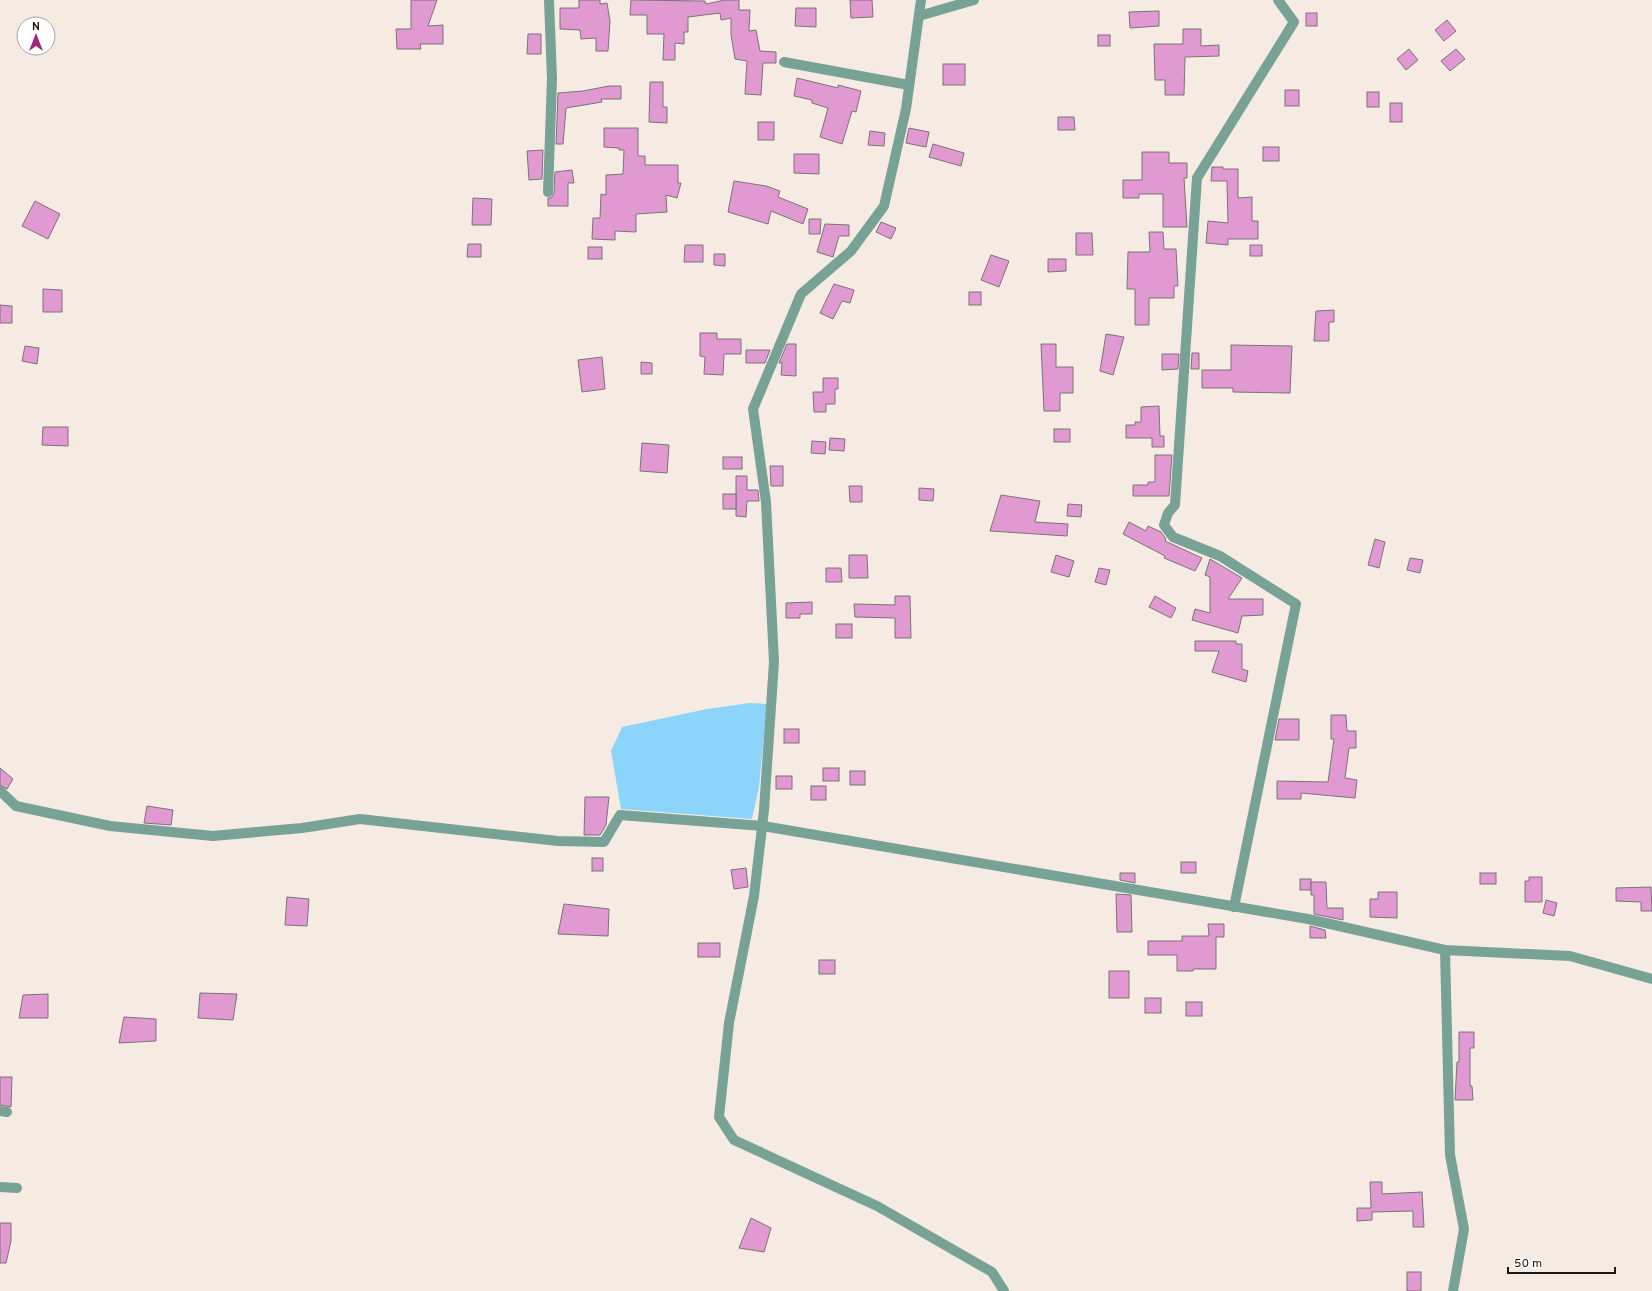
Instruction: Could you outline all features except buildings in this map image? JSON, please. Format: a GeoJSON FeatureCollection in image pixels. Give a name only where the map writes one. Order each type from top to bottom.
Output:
{"type":"FeatureCollection","features":[{"type":"Feature","properties":{"kind":"street"},"geometry":{"type":"LineString","coordinates":[[548,192],[552,80],[550,0]]}},
{"type":"Feature","properties":{"kind":"street"},"geometry":{"type":"LineString","coordinates":[[922,0],[906,109],[884,206],[851,250],[801,294],[753,409],[766,502],[774,662],[763,826],[754,896],[729,1023],[719,1118],[734,1140],[877,1206],[992,1272],[1004,1291]]}},
{"type":"Feature","properties":{"kind":"street"},"geometry":{"type":"LineString","coordinates":[[919,16],[974,0]]}},
{"type":"Feature","properties":{"kind":"street"},"geometry":{"type":"LineString","coordinates":[[1234,907],[1296,604],[1220,556],[1173,538],[1164,525],[1168,513],[1175,506],[1197,178],[1294,22],[1278,0]]}},
{"type":"Feature","properties":{"kind":"street"},"geometry":{"type":"LineString","coordinates":[[784,62],[909,85]]}},
{"type":"Feature","properties":{"kind":"street"},"geometry":{"type":"LineString","coordinates":[[0,791],[16,806],[24,808],[110,826],[213,836],[302,828],[360,819],[565,842],[604,842],[620,815],[763,826],[1308,919],[1445,950],[1570,956],[1652,979]]}},
{"type":"Feature","properties":{"kind":"street"},"geometry":{"type":"LineString","coordinates":[[1445,950],[1450,1155],[1464,1229],[1453,1291]]}},
{"type":"Feature","properties":{"kind":"street"},"geometry":{"type":"LineString","coordinates":[[0,1188],[17,1188]]}},
{"type":"Feature","properties":{"kind":"water"},"geometry":{"type":"Polygon","coordinates":[[[750,703],[767,704],[759,787],[752,819],[621,809],[611,751],[622,727],[707,709],[750,703]]]}}]}
